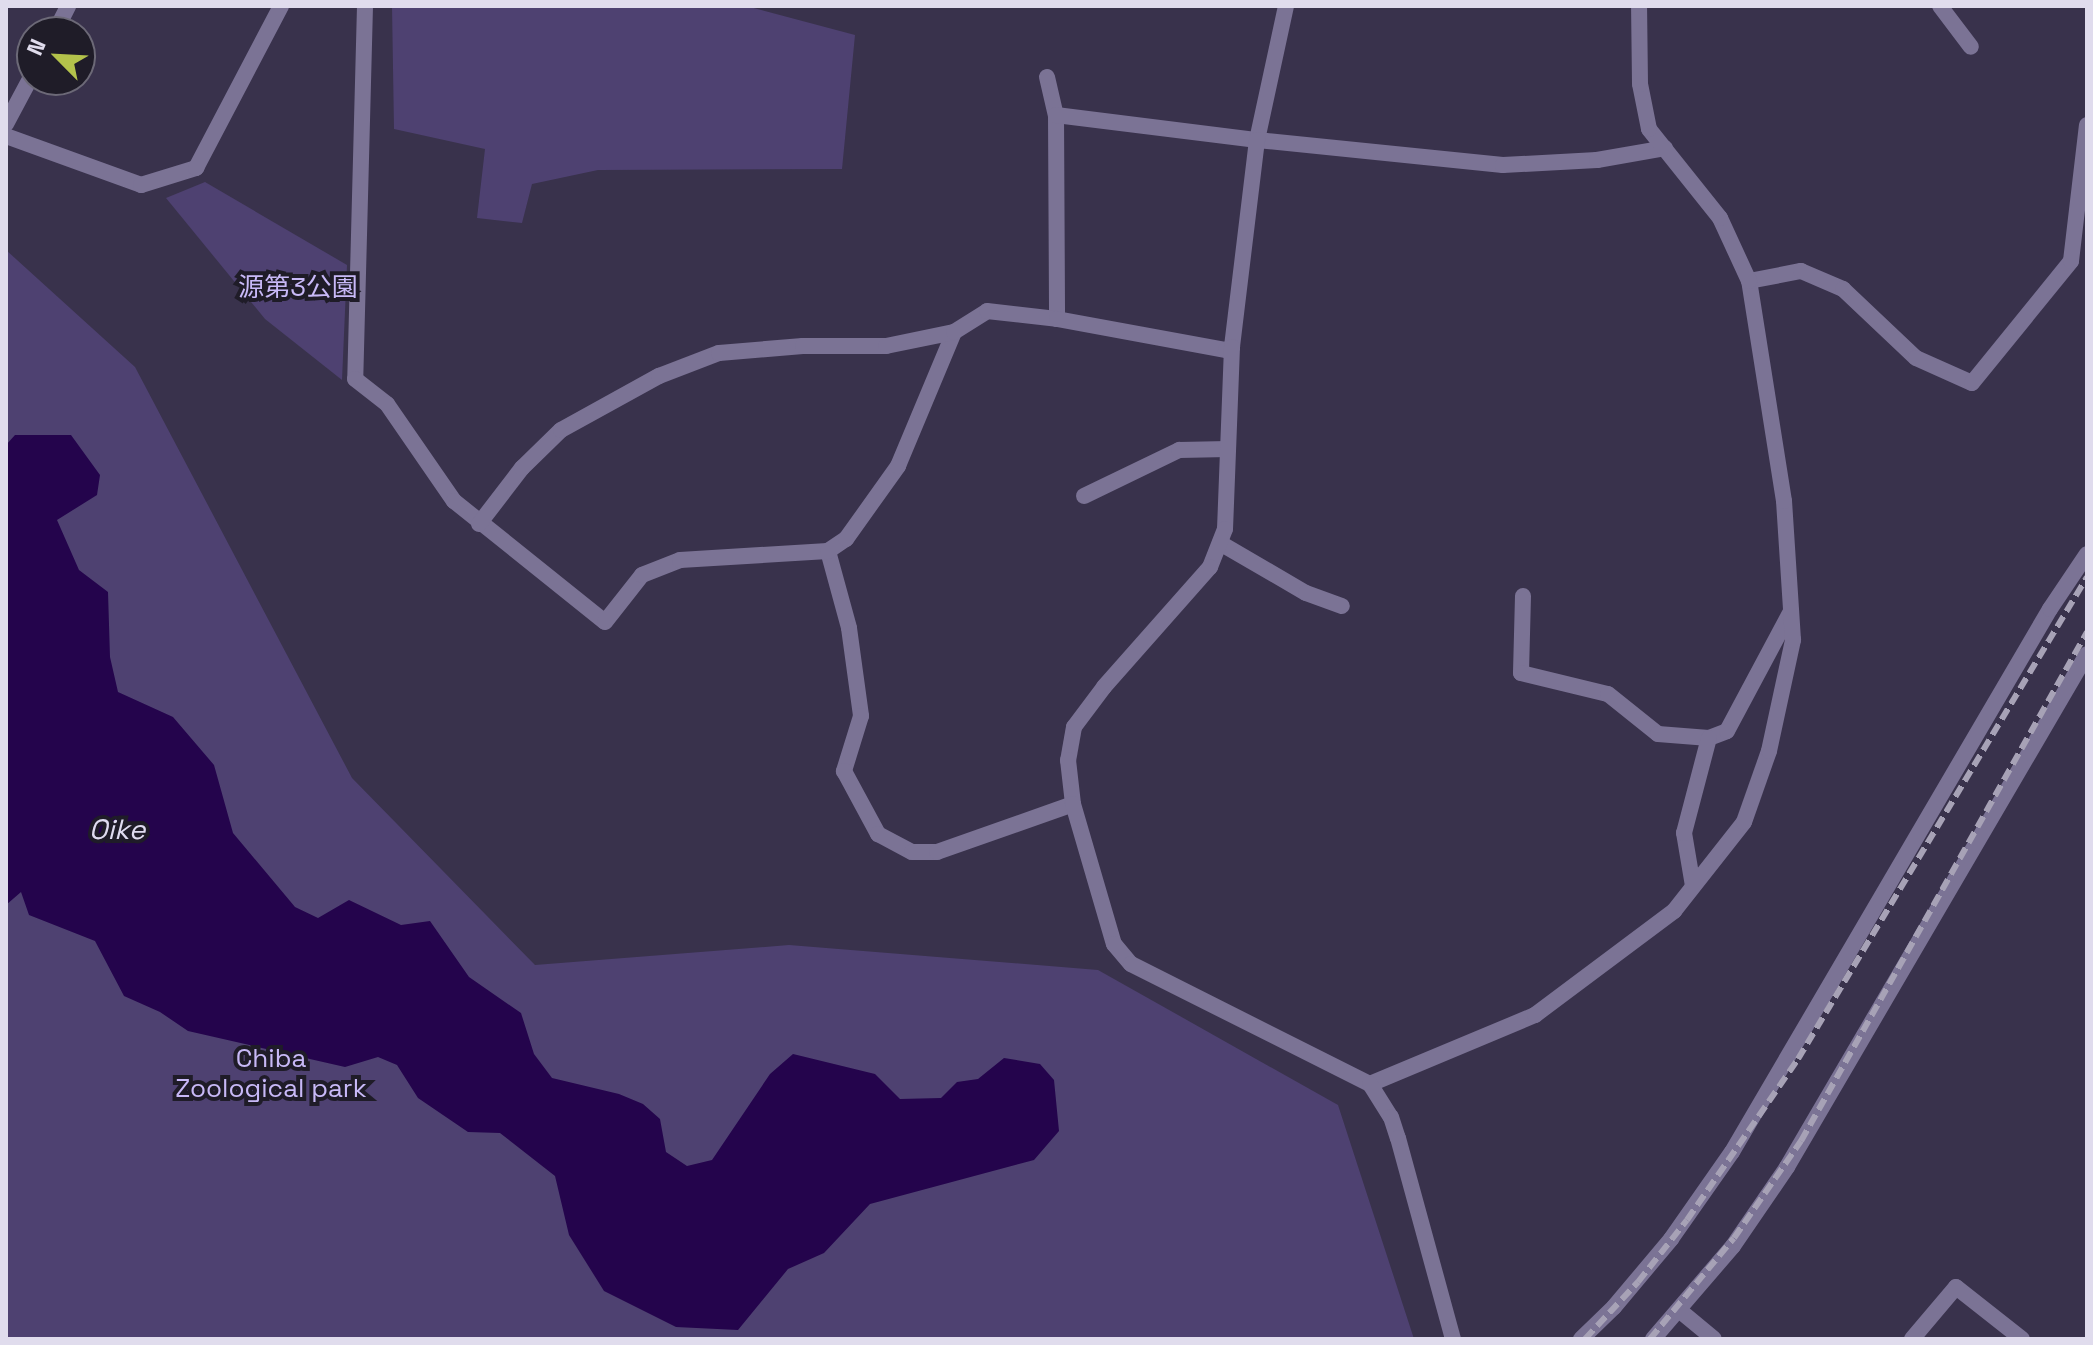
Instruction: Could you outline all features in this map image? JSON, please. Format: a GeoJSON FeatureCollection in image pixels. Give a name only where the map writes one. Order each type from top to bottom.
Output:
{"type":"FeatureCollection","features":[{"type":"Feature","properties":{"kind":"street"},"geometry":{"type":"LineString","coordinates":[[6,136],[141,185],[196,168],[281,6]]}},
{"type":"Feature","properties":{"kind":"street"},"geometry":{"type":"LineString","coordinates":[[365,6],[355,379],[387,404],[454,501],[605,622],[642,575],[680,560],[828,551],[846,539],[898,466],[954,332]]}},
{"type":"Feature","properties":{"kind":"street"},"geometry":{"type":"LineString","coordinates":[[1286,6],[1257,140],[1232,347],[1225,529],[1210,567],[1104,687],[1074,727],[1068,760],[1073,804],[1114,944],[1131,964],[1370,1084],[1391,1117],[1398,1138],[1453,1339]]}},
{"type":"Feature","properties":{"kind":"street"},"geometry":{"type":"LineString","coordinates":[[1370,1084],[1535,1015],[1674,911],[1744,822],[1769,751],[1793,640],[1792,609],[1784,501],[1749,281],[1720,218],[1649,129],[1640,84],[1639,6]]}},
{"type":"Feature","properties":{"kind":"street"},"geometry":{"type":"LineString","coordinates":[[1940,6],[1971,47]]}},
{"type":"Feature","properties":{"kind":"street"},"geometry":{"type":"LineString","coordinates":[[1047,77],[1056,115],[1057,319]]}},
{"type":"Feature","properties":{"kind":"street"},"geometry":{"type":"LineString","coordinates":[[6,124],[21,96]]}},
{"type":"Feature","properties":{"kind":"street"},"geometry":{"type":"LineString","coordinates":[[1056,115],[1257,140],[1503,165],[1597,160],[1665,148]]}},
{"type":"Feature","properties":{"kind":"street"},"geometry":{"type":"LineString","coordinates":[[1749,281],[1801,271],[1843,289],[1916,358],[1972,383],[2071,261],[2087,125]]}},
{"type":"Feature","properties":{"kind":"street"},"geometry":{"type":"LineString","coordinates":[[479,524],[522,468],[561,430],[659,376],[719,353],[803,346],[886,346],[954,332],[987,311],[1057,319],[1226,350],[1232,347]]}},
{"type":"Feature","properties":{"kind":"street"},"geometry":{"type":"LineString","coordinates":[[1084,496],[1179,450],[1228,449]]}},
{"type":"Feature","properties":{"kind":"street"},"geometry":{"type":"LineString","coordinates":[[1220,543],[1306,593],[1342,606]]}},
{"type":"Feature","properties":{"kind":"street"},"geometry":{"type":"LineString","coordinates":[[828,551],[849,628],[861,716],[844,771],[878,834],[912,852],[937,852],[1073,804]]}},
{"type":"Feature","properties":{"kind":"street"},"geometry":{"type":"LineString","coordinates":[[1581,1339],[1614,1307],[1671,1239],[1732,1152],[2050,609],[2087,554]]}},
{"type":"Feature","properties":{"kind":"street"},"geometry":{"type":"LineString","coordinates":[[1523,596],[1521,673],[1608,694],[1658,734],[1709,738],[1727,731],[1792,609]]}},
{"type":"Feature","properties":{"kind":"street"},"geometry":{"type":"LineString","coordinates":[[1653,1339],[1733,1246],[1787,1167],[2087,654]]}},
{"type":"Feature","properties":{"kind":"street"},"geometry":{"type":"LineString","coordinates":[[1693,886],[1684,833],[1709,738]]}},
{"type":"Feature","properties":{"kind":"street"},"geometry":{"type":"LineString","coordinates":[[1912,1339],[1956,1287],[2022,1339]]}},
{"type":"Feature","properties":{"kind":"street"},"geometry":{"type":"LineString","coordinates":[[1679,1310],[1714,1339]]}},
{"type":"Feature","properties":{"kind":"green space"},"geometry":{"type":"Polygon","coordinates":[[[392,6],[746,6],[855,35],[842,169],[598,170],[532,184],[522,223],[477,218],[485,149],[394,129],[392,6]]]}},
{"type":"Feature","properties":{"kind":"green space","name":"源第3公園"},"geometry":{"type":"Polygon","coordinates":[[[205,182],[347,265],[342,380],[265,319],[166,198],[205,182]]]}},
{"type":"Feature","properties":{"kind":"green space","name":"Chiba Zoological park"},"geometry":{"type":"Polygon","coordinates":[[[6,250],[135,367],[352,778],[535,965],[789,945],[1098,970],[1338,1105],[1414,1339],[6,1339],[6,250]]]}},
{"type":"Feature","properties":{"kind":"water","name":"Oike"},"geometry":{"type":"Polygon","coordinates":[[[15,435],[71,435],[100,475],[97,495],[57,520],[79,570],[108,592],[110,657],[118,692],[173,717],[214,765],[233,833],[295,907],[318,918],[349,900],[401,925],[430,921],[469,977],[521,1013],[534,1054],[552,1078],[619,1094],[643,1104],[660,1119],[666,1152],[687,1166],[712,1160],[770,1074],[793,1054],[875,1074],[900,1099],[941,1098],[957,1082],[978,1079],[1004,1058],[1040,1064],[1054,1080],[1059,1131],[1034,1160],[870,1204],[824,1253],[788,1269],[738,1330],[676,1327],[604,1291],[569,1235],[555,1176],[500,1133],[468,1132],[418,1098],[397,1065],[378,1057],[345,1067],[188,1031],[160,1012],[124,996],[95,941],[29,915],[21,892],[6,905],[6,445],[15,435]]]}},
{"type":"Feature","properties":{"kind":"railway"},"geometry":{"type":"LineString","coordinates":[[1585,1339],[1638,1282],[1687,1220],[1798,1059],[2087,577]]}},
{"type":"Feature","properties":{"kind":"railway"},"geometry":{"type":"LineString","coordinates":[[1650,1339],[1734,1238],[1801,1141],[2087,632]]}}]}
